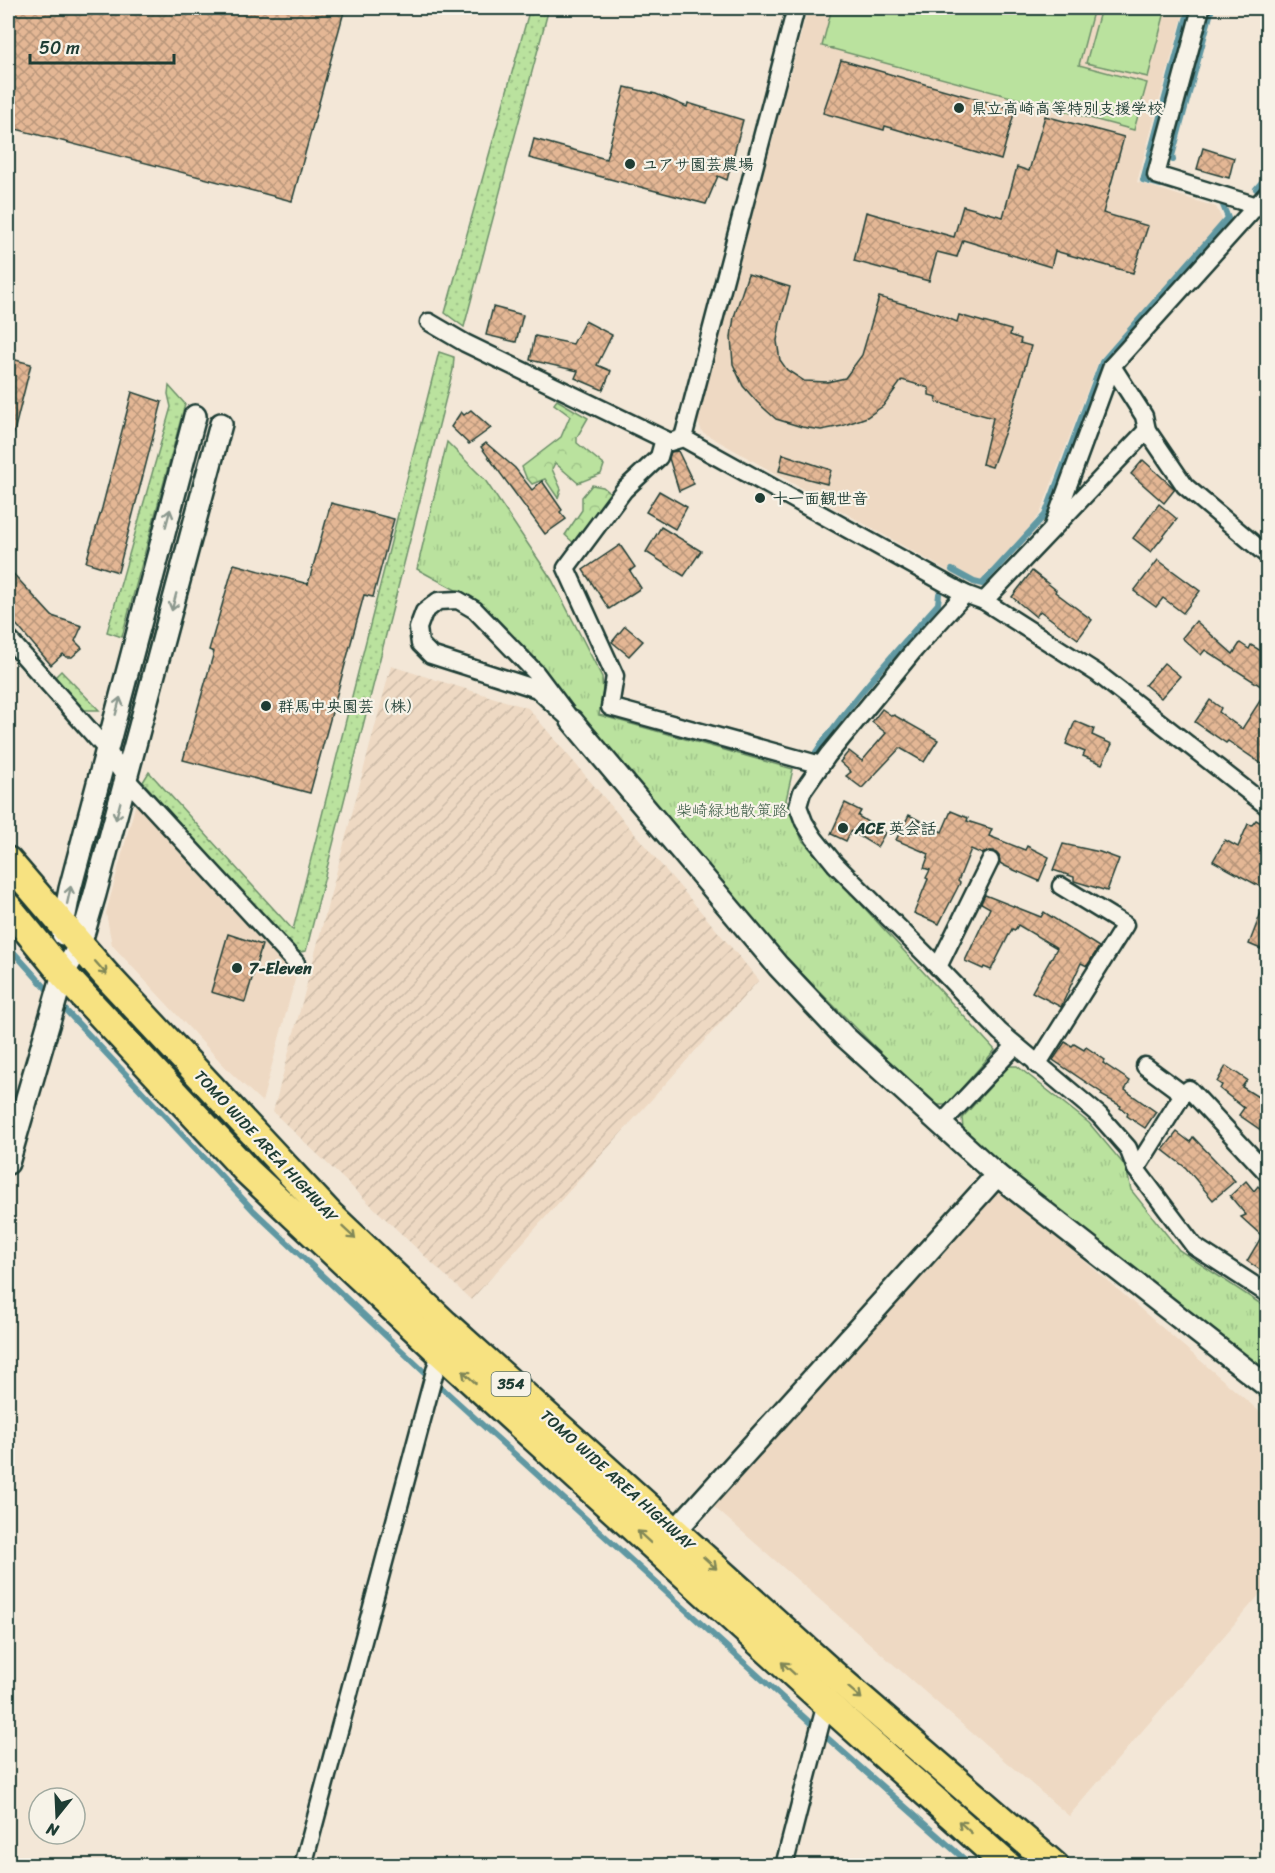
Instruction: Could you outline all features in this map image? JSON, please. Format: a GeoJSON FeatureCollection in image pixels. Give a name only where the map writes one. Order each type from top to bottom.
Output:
{"type":"FeatureCollection","features":[{"type":"Feature","properties":{"kind":"highway","name":"TOMO WIDE AREA HIGHWAY"},"geometry":{"type":"LineString","coordinates":[[8,861],[72,935],[329,1214],[445,1324],[852,1690],[1055,1866]]}},
{"type":"Feature","properties":{"kind":"highway","name":"TOMO WIDE AREA HIGHWAY"},"geometry":{"type":"LineString","coordinates":[[8,907],[63,974],[247,1171],[440,1352],[1008,1866]]}},
{"type":"Feature","properties":{"kind":"street"},"geometry":{"type":"LineString","coordinates":[[683,438],[796,8]]}},
{"type":"Feature","properties":{"kind":"street"},"geometry":{"type":"LineString","coordinates":[[1052,529],[1112,366],[1262,199],[1156,175],[1201,8]]}},
{"type":"Feature","properties":{"kind":"street"},"geometry":{"type":"LineString","coordinates":[[429,322],[465,343],[670,442],[683,438],[965,594],[984,601],[1097,673],[1268,807]]}},
{"type":"Feature","properties":{"kind":"street"},"geometry":{"type":"LineString","coordinates":[[1112,366],[1144,416],[1147,430],[1185,486],[1268,556]]}},
{"type":"Feature","properties":{"kind":"street"},"geometry":{"type":"LineString","coordinates":[[72,935],[70,889],[195,416]]}},
{"type":"Feature","properties":{"kind":"street"},"geometry":{"type":"LineString","coordinates":[[8,1163],[11,1135],[63,974],[72,935],[126,778],[221,424]]}},
{"type":"Feature","properties":{"kind":"street"},"geometry":{"type":"LineString","coordinates":[[984,601],[1147,430]]}},
{"type":"Feature","properties":{"kind":"street"},"geometry":{"type":"LineString","coordinates":[[664,439],[659,457],[624,490],[566,568],[615,676],[609,707],[821,765]]}},
{"type":"Feature","properties":{"kind":"street"},"geometry":{"type":"LineString","coordinates":[[965,594],[915,649],[821,765],[802,792],[798,806],[804,822],[835,864],[1000,1032],[1099,1115],[1128,1148],[1136,1169],[1194,1246],[1268,1294]]}},
{"type":"Feature","properties":{"kind":"street"},"geometry":{"type":"LineString","coordinates":[[572,721],[537,689],[431,655],[420,644],[418,628],[424,612],[438,601],[458,600],[475,610],[536,673],[572,721],[778,966],[844,1036],[997,1175],[1267,1385]]}},
{"type":"Feature","properties":{"kind":"street"},"geometry":{"type":"LineString","coordinates":[[8,638],[107,750],[126,778],[296,963]]}},
{"type":"Feature","properties":{"kind":"street"},"geometry":{"type":"LineString","coordinates":[[938,967],[990,861]]}},
{"type":"Feature","properties":{"kind":"street"},"geometry":{"type":"LineString","coordinates":[[1037,1065],[1125,925],[1061,886]]}},
{"type":"Feature","properties":{"kind":"street"},"geometry":{"type":"LineString","coordinates":[[941,1125],[1016,1046]]}},
{"type":"Feature","properties":{"kind":"street"},"geometry":{"type":"LineString","coordinates":[[1136,1169],[1183,1094],[1145,1066]]}},
{"type":"Feature","properties":{"kind":"street"},"geometry":{"type":"LineString","coordinates":[[1189,1089],[1268,1174]]}},
{"type":"Feature","properties":{"kind":"street"},"geometry":{"type":"LineString","coordinates":[[675,1531],[997,1175]]}},
{"type":"Feature","properties":{"kind":"street"},"geometry":{"type":"LineString","coordinates":[[303,1866],[440,1352]]}},
{"type":"Feature","properties":{"kind":"street"},"geometry":{"type":"LineString","coordinates":[[783,1866],[826,1703]]}},
{"type":"Feature","properties":{"kind":"shaded area"},"geometry":{"type":"Polygon","coordinates":[[[808,8],[1185,8],[1137,182],[1216,207],[1224,223],[1099,360],[1040,514],[983,587],[974,586],[702,432],[697,418],[808,8]]]}},
{"type":"Feature","properties":{"kind":"shaded area"},"geometry":{"type":"Polygon","coordinates":[[[391,666],[528,708],[759,980],[471,1300],[273,1112],[391,666]]]}},
{"type":"Feature","properties":{"kind":"shaded area"},"geometry":{"type":"Polygon","coordinates":[[[136,803],[296,976],[262,1102],[231,1073],[112,945],[106,913],[136,803]]]}},
{"type":"Feature","properties":{"kind":"shaded area"},"geometry":{"type":"Polygon","coordinates":[[[1000,1188],[1267,1418],[1267,1586],[1069,1816],[713,1506],[1000,1188]]]}},
{"type":"Feature","properties":{"kind":"green space"},"geometry":{"type":"Polygon","coordinates":[[[530,8],[549,8],[464,327],[445,313],[530,8]]]}},
{"type":"Feature","properties":{"kind":"green space"},"geometry":{"type":"Polygon","coordinates":[[[832,8],[1094,8],[1079,65],[1147,83],[1134,130],[822,46],[832,8]]]}},
{"type":"Feature","properties":{"kind":"green space"},"geometry":{"type":"Polygon","coordinates":[[[1101,8],[1166,8],[1148,77],[1086,63],[1101,8]]]}},
{"type":"Feature","properties":{"kind":"green space"},"geometry":{"type":"Polygon","coordinates":[[[439,352],[454,357],[453,370],[306,951],[300,952],[292,950],[143,782],[149,772],[293,930],[439,352]]]}},
{"type":"Feature","properties":{"kind":"green space"},"geometry":{"type":"Polygon","coordinates":[[[169,386],[185,404],[122,637],[107,632],[171,407],[169,386]]]}},
{"type":"Feature","properties":{"kind":"green space"},"geometry":{"type":"Polygon","coordinates":[[[557,400],[588,418],[577,437],[577,443],[604,465],[601,474],[578,483],[555,463],[552,469],[561,489],[558,498],[545,479],[532,484],[522,467],[561,437],[570,416],[554,404],[557,400]]]}},
{"type":"Feature","properties":{"kind":"green space","name":"柴崎緑地散策路"},"geometry":{"type":"Polygon","coordinates":[[[447,442],[485,480],[552,580],[602,677],[603,691],[599,715],[793,769],[786,800],[802,840],[995,1050],[947,1105],[933,1105],[777,949],[478,602],[417,569],[447,442]]]}},
{"type":"Feature","properties":{"kind":"green space"},"geometry":{"type":"Polygon","coordinates":[[[592,485],[603,487],[614,496],[575,544],[565,535],[582,510],[582,497],[592,485]]]}},
{"type":"Feature","properties":{"kind":"green space"},"geometry":{"type":"Polygon","coordinates":[[[61,671],[99,710],[83,710],[53,679],[61,671]]]}},
{"type":"Feature","properties":{"kind":"green space"},"geometry":{"type":"Polygon","coordinates":[[[1009,1066],[1017,1066],[1089,1123],[1126,1167],[1131,1190],[1179,1250],[1267,1308],[1267,1365],[1258,1366],[1010,1174],[963,1129],[962,1118],[1009,1066]]]}},
{"type":"Feature","properties":{"kind":"building"},"geometry":{"type":"Polygon","coordinates":[[[8,8],[345,8],[292,201],[8,127],[8,8]]]}},
{"type":"Feature","properties":{"kind":"building"},"geometry":{"type":"Polygon","coordinates":[[[841,60],[1015,110],[1001,160],[885,126],[884,130],[823,113],[841,60]]]}},
{"type":"Feature","properties":{"kind":"building"},"geometry":{"type":"Polygon","coordinates":[[[625,87],[656,94],[687,107],[688,103],[743,120],[727,180],[718,176],[706,204],[529,158],[534,139],[606,159],[625,87]]]}},
{"type":"Feature","properties":{"kind":"building"},"geometry":{"type":"Polygon","coordinates":[[[1045,116],[1124,137],[1103,213],[1148,226],[1133,273],[1055,251],[1051,267],[963,240],[957,257],[937,252],[929,281],[854,261],[866,212],[954,237],[963,206],[1003,217],[1017,167],[1029,171],[1045,116]]]}},
{"type":"Feature","properties":{"kind":"building"},"geometry":{"type":"Polygon","coordinates":[[[1203,148],[1234,158],[1229,178],[1197,169],[1203,148]]]}},
{"type":"Feature","properties":{"kind":"building"},"geometry":{"type":"Polygon","coordinates":[[[748,274],[790,287],[777,341],[780,360],[787,370],[804,381],[827,382],[845,378],[862,355],[879,297],[938,314],[957,322],[959,315],[1011,330],[1010,335],[1021,339],[1020,343],[1031,346],[1012,412],[992,467],[982,464],[993,418],[936,402],[937,397],[929,395],[929,388],[902,380],[883,406],[867,417],[842,426],[821,430],[776,419],[743,386],[733,364],[731,337],[734,317],[748,274]]]}},
{"type":"Feature","properties":{"kind":"building"},"geometry":{"type":"Polygon","coordinates":[[[493,307],[523,315],[516,342],[486,335],[493,307]]]}},
{"type":"Feature","properties":{"kind":"building"},"geometry":{"type":"Polygon","coordinates":[[[585,321],[612,335],[597,365],[611,371],[603,390],[575,378],[578,371],[530,360],[535,336],[573,344],[585,321]]]}},
{"type":"Feature","properties":{"kind":"building"},"geometry":{"type":"Polygon","coordinates":[[[8,358],[31,364],[13,436],[8,435],[8,358]]]}},
{"type":"Feature","properties":{"kind":"building"},"geometry":{"type":"Polygon","coordinates":[[[132,392],[162,402],[118,572],[86,562],[132,392]]]}},
{"type":"Feature","properties":{"kind":"building"},"geometry":{"type":"Polygon","coordinates":[[[471,410],[491,428],[469,444],[451,427],[461,412],[464,415],[471,410]]]}},
{"type":"Feature","properties":{"kind":"building"},"geometry":{"type":"Polygon","coordinates":[[[486,443],[515,468],[532,490],[542,481],[566,519],[545,534],[481,447],[486,443]]]}},
{"type":"Feature","properties":{"kind":"building"},"geometry":{"type":"Polygon","coordinates":[[[678,451],[694,484],[679,491],[669,458],[671,452],[678,451]]]}},
{"type":"Feature","properties":{"kind":"building"},"geometry":{"type":"Polygon","coordinates":[[[783,454],[831,470],[827,484],[779,471],[783,454]]]}},
{"type":"Feature","properties":{"kind":"building"},"geometry":{"type":"Polygon","coordinates":[[[1143,460],[1175,489],[1164,503],[1131,474],[1143,460]]]}},
{"type":"Feature","properties":{"kind":"building"},"geometry":{"type":"Polygon","coordinates":[[[659,491],[687,507],[675,529],[646,512],[659,491]]]}},
{"type":"Feature","properties":{"kind":"building","name":"群馬中央園芸（株）"},"geometry":{"type":"Polygon","coordinates":[[[331,503],[394,519],[373,597],[364,595],[310,793],[183,760],[214,652],[209,650],[234,564],[308,584],[331,503]]]}},
{"type":"Feature","properties":{"kind":"building"},"geometry":{"type":"Polygon","coordinates":[[[1159,504],[1177,519],[1151,552],[1133,538],[1159,504]]]}},
{"type":"Feature","properties":{"kind":"building"},"geometry":{"type":"Polygon","coordinates":[[[661,527],[701,551],[684,576],[646,552],[661,527]]]}},
{"type":"Feature","properties":{"kind":"building"},"geometry":{"type":"Polygon","coordinates":[[[620,545],[635,567],[630,571],[641,588],[609,609],[583,570],[620,545]]]}},
{"type":"Feature","properties":{"kind":"building"},"geometry":{"type":"Polygon","coordinates":[[[1158,560],[1200,591],[1183,613],[1163,598],[1156,607],[1134,591],[1158,560]]]}},
{"type":"Feature","properties":{"kind":"building"},"geometry":{"type":"Polygon","coordinates":[[[8,568],[52,616],[82,626],[75,641],[82,648],[72,657],[66,657],[63,654],[51,665],[8,615],[8,568]]]}},
{"type":"Feature","properties":{"kind":"building"},"geometry":{"type":"Polygon","coordinates":[[[1032,571],[1092,620],[1078,639],[1040,611],[1036,617],[1012,597],[1032,571]]]}},
{"type":"Feature","properties":{"kind":"building"},"geometry":{"type":"Polygon","coordinates":[[[1196,621],[1233,654],[1240,643],[1249,649],[1251,645],[1268,655],[1268,768],[1195,722],[1210,700],[1221,708],[1219,712],[1242,729],[1267,690],[1205,650],[1201,655],[1182,638],[1196,621]]]}},
{"type":"Feature","properties":{"kind":"building"},"geometry":{"type":"Polygon","coordinates":[[[625,626],[643,641],[629,656],[612,642],[625,626]]]}},
{"type":"Feature","properties":{"kind":"building"},"geometry":{"type":"Polygon","coordinates":[[[1164,663],[1180,676],[1161,698],[1145,685],[1164,663]]]}},
{"type":"Feature","properties":{"kind":"building"},"geometry":{"type":"Polygon","coordinates":[[[882,709],[938,740],[924,762],[900,748],[862,788],[846,776],[851,772],[840,762],[849,751],[862,761],[886,733],[872,722],[882,709]]]}},
{"type":"Feature","properties":{"kind":"building"},"geometry":{"type":"Polygon","coordinates":[[[1075,721],[1094,729],[1092,735],[1112,744],[1102,764],[1083,756],[1085,752],[1066,744],[1075,721]]]}},
{"type":"Feature","properties":{"kind":"building"},"geometry":{"type":"Polygon","coordinates":[[[845,803],[861,811],[858,816],[885,833],[877,847],[851,831],[846,841],[831,834],[845,803]]]}},
{"type":"Feature","properties":{"kind":"building"},"geometry":{"type":"Polygon","coordinates":[[[951,811],[968,818],[967,821],[992,829],[989,836],[1025,850],[1027,846],[1049,857],[1039,881],[1000,863],[999,856],[994,851],[982,854],[971,849],[958,881],[960,883],[939,924],[914,913],[928,879],[926,878],[930,870],[924,868],[929,854],[896,840],[909,815],[942,832],[951,811]]]}},
{"type":"Feature","properties":{"kind":"building"},"geometry":{"type":"Polygon","coordinates":[[[1256,820],[1268,827],[1268,891],[1213,861],[1225,840],[1238,847],[1248,824],[1252,825],[1256,820]]]}},
{"type":"Feature","properties":{"kind":"building"},"geometry":{"type":"Polygon","coordinates":[[[1063,844],[1100,852],[1119,859],[1107,891],[1074,881],[1074,877],[1053,870],[1063,844]]]}},
{"type":"Feature","properties":{"kind":"building"},"geometry":{"type":"Polygon","coordinates":[[[985,895],[1041,917],[1044,912],[1099,947],[1087,966],[1081,963],[1061,1007],[1032,992],[1057,948],[1018,925],[1015,930],[1012,929],[991,970],[965,961],[990,908],[981,903],[985,895]]]}},
{"type":"Feature","properties":{"kind":"building"},"geometry":{"type":"Polygon","coordinates":[[[1266,900],[1268,900],[1268,952],[1249,944],[1266,900]]]}},
{"type":"Feature","properties":{"kind":"building","name":"7-Eleven"},"geometry":{"type":"Polygon","coordinates":[[[228,934],[262,945],[245,1002],[211,992],[228,934]]]}},
{"type":"Feature","properties":{"kind":"building"},"geometry":{"type":"Polygon","coordinates":[[[1065,1042],[1084,1050],[1086,1047],[1105,1060],[1103,1063],[1130,1081],[1125,1090],[1156,1112],[1145,1128],[1127,1116],[1128,1113],[1120,1108],[1121,1106],[1101,1095],[1102,1093],[1053,1060],[1065,1042]]]}},
{"type":"Feature","properties":{"kind":"building"},"geometry":{"type":"Polygon","coordinates":[[[1226,1066],[1247,1080],[1242,1087],[1268,1103],[1268,1135],[1239,1115],[1244,1108],[1220,1089],[1222,1085],[1217,1082],[1226,1066]]]}},
{"type":"Feature","properties":{"kind":"building"},"geometry":{"type":"Polygon","coordinates":[[[1177,1132],[1190,1142],[1193,1137],[1235,1181],[1213,1200],[1186,1168],[1163,1150],[1177,1132]]]}},
{"type":"Feature","properties":{"kind":"building"},"geometry":{"type":"Polygon","coordinates":[[[1246,1181],[1254,1191],[1258,1186],[1268,1196],[1268,1275],[1247,1261],[1262,1236],[1241,1217],[1246,1215],[1230,1196],[1246,1181]]]}},
{"type":"Feature","properties":{"kind":"waterway"},"geometry":{"type":"LineString","coordinates":[[1161,185],[1143,180],[1189,8]]}},
{"type":"Feature","properties":{"kind":"waterway"},"geometry":{"type":"LineString","coordinates":[[1173,160],[1172,156],[1212,8]]}},
{"type":"Feature","properties":{"kind":"waterway"},"geometry":{"type":"LineString","coordinates":[[1256,189],[1268,175]]}},
{"type":"Feature","properties":{"kind":"waterway"},"geometry":{"type":"LineString","coordinates":[[952,570],[982,584],[1045,515],[1102,362],[1228,218],[1222,203],[1216,201]]}},
{"type":"Feature","properties":{"kind":"waterway"},"geometry":{"type":"LineString","coordinates":[[816,752],[890,658],[938,604],[939,594]]}},
{"type":"Feature","properties":{"kind":"waterway"},"geometry":{"type":"LineString","coordinates":[[8,946],[53,996]]}},
{"type":"Feature","properties":{"kind":"waterway"},"geometry":{"type":"LineString","coordinates":[[59,1003],[254,1211],[422,1370],[807,1720],[972,1866]]}},
{"type":"Feature","properties":{"kind":"place","name":"県立高崎高等特別支援学校"},"geometry":{"type":"Point","coordinates":[959,108]}},
{"type":"Feature","properties":{"kind":"place","name":"ユアサ園芸農場"},"geometry":{"type":"Point","coordinates":[630,164]}},
{"type":"Feature","properties":{"kind":"place","name":"十一面観世音"},"geometry":{"type":"Point","coordinates":[760,498]}},
{"type":"Feature","properties":{"kind":"place","name":"群馬中央園芸（株）"},"geometry":{"type":"Point","coordinates":[266,706]}},
{"type":"Feature","properties":{"kind":"place","name":"ACE 英会話"},"geometry":{"type":"Point","coordinates":[843,828]}},
{"type":"Feature","properties":{"kind":"place","name":"7-Eleven"},"geometry":{"type":"Point","coordinates":[237,968]}}]}
